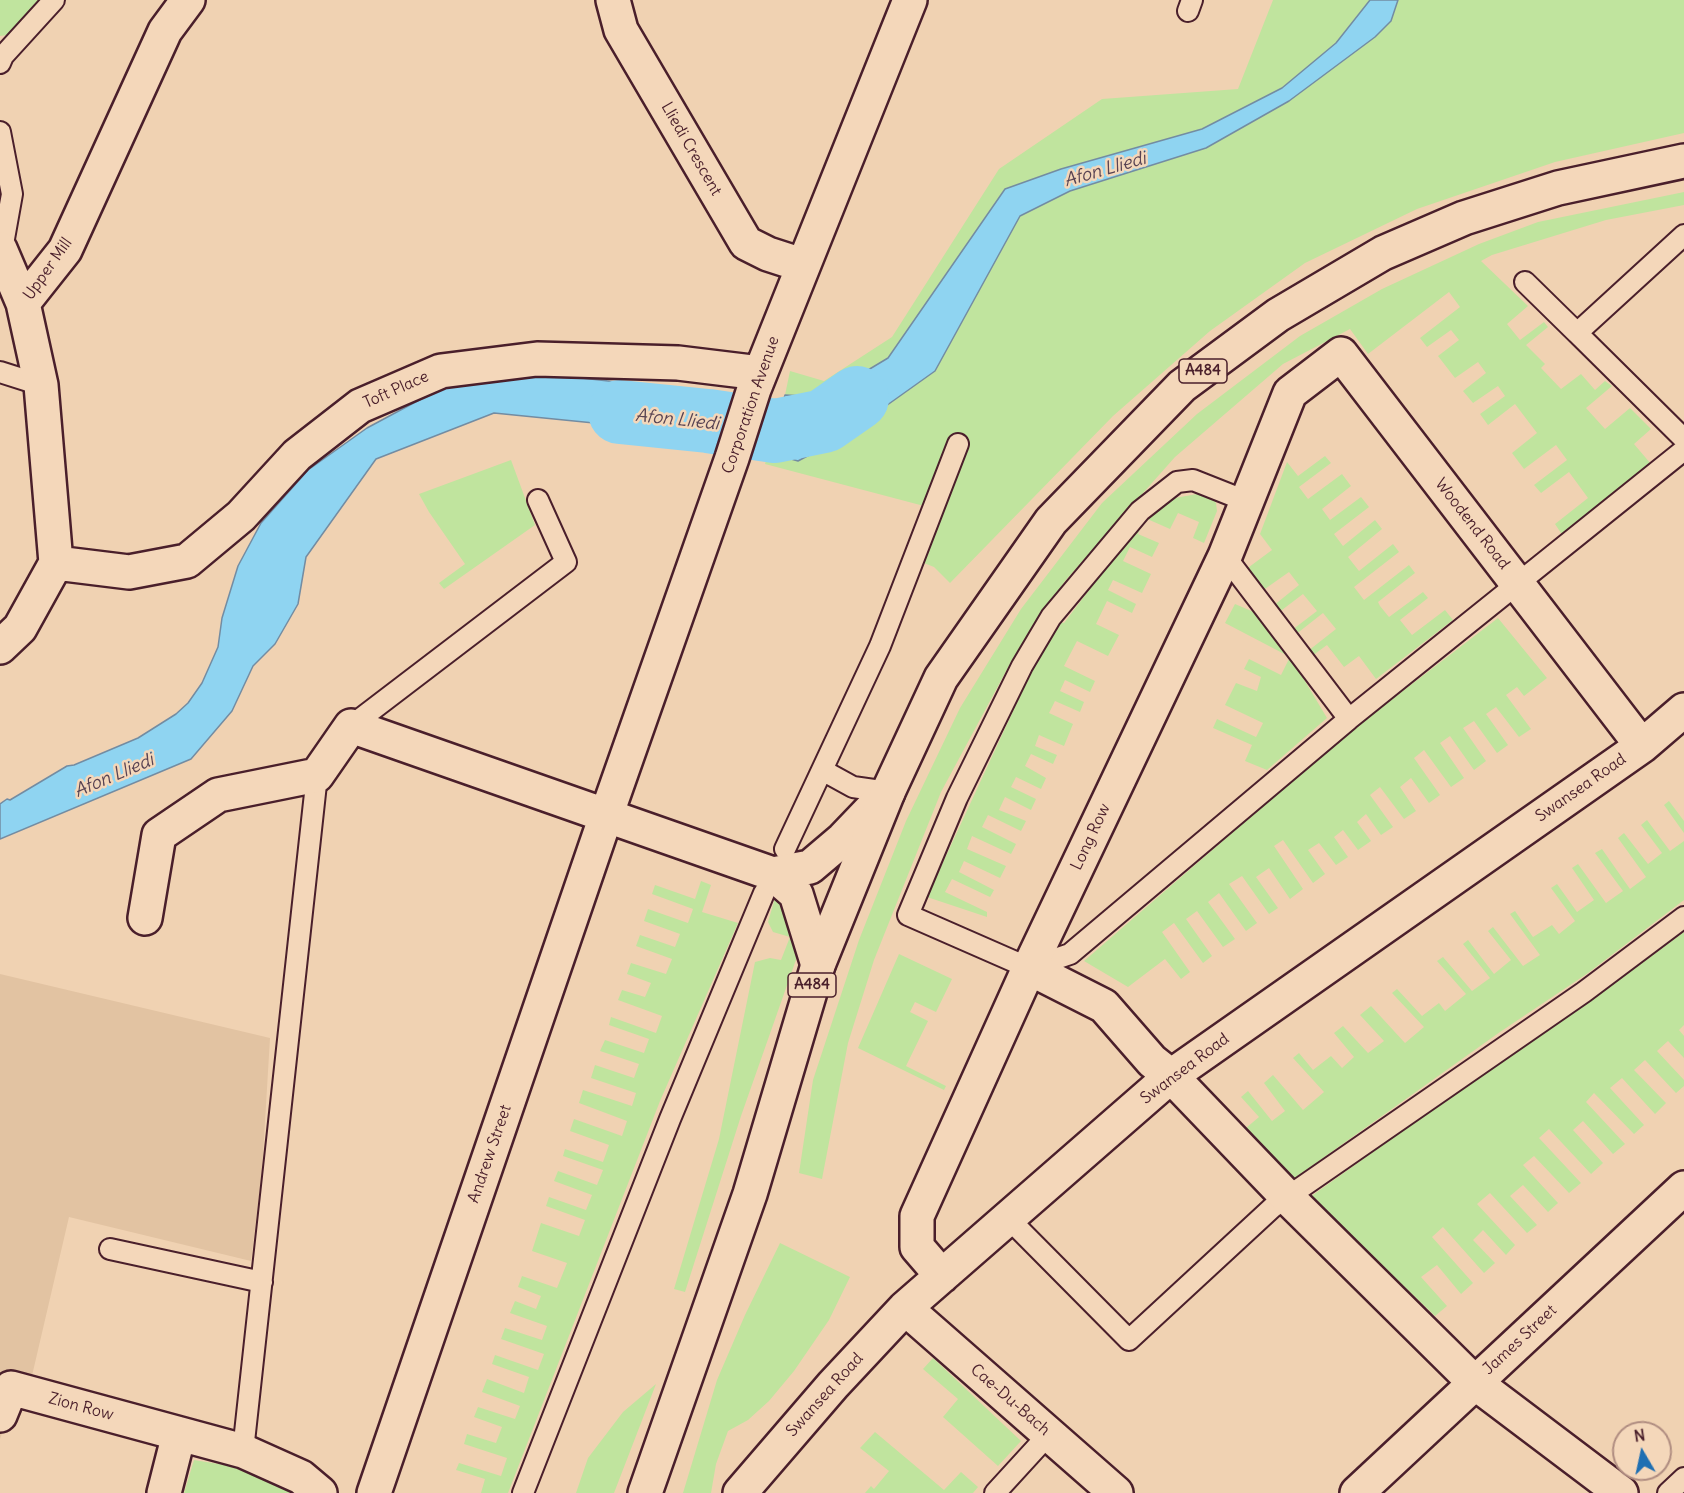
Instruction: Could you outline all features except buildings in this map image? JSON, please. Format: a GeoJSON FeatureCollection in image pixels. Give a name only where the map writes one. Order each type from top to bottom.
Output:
{"type":"FeatureCollection","features":[{"type":"Feature","properties":{"kind":"street","name":"Upper Mill"},"geometry":{"type":"LineString","coordinates":[[56,563],[41,385],[23,303],[65,249],[165,31],[188,0]]}},
{"type":"Feature","properties":{"kind":"street","name":"Lliedi Crescent"},"geometry":{"type":"LineString","coordinates":[[613,0],[621,30],[746,243],[768,254],[802,265]]}},
{"type":"Feature","properties":{"kind":"street","name":"Corporation Avenue"},"geometry":{"type":"LineString","coordinates":[[606,816],[757,381],[910,0]]}},
{"type":"Feature","properties":{"kind":"street","name":"A484"},"geometry":{"type":"LineString","coordinates":[[645,1493],[750,1194],[818,965],[888,792],[941,678],[1051,521],[1182,386],[1278,315],[1383,253],[1464,218],[1558,188],[1684,161]]}},
{"type":"Feature","properties":{"kind":"street"},"geometry":{"type":"LineString","coordinates":[[1,250],[23,303]]}},
{"type":"Feature","properties":{"kind":"street","name":"Woodend Road"},"geometry":{"type":"LineString","coordinates":[[1290,393],[1341,354],[1642,746]]}},
{"type":"Feature","properties":{"kind":"street","name":"Toft Place"},"geometry":{"type":"LineString","coordinates":[[56,563],[129,572],[188,561],[241,516],[297,455],[360,406],[441,371],[537,358],[678,363],[757,381]]}},
{"type":"Feature","properties":{"kind":"street","name":"Long Row"},"geometry":{"type":"LineString","coordinates":[[942,1276],[917,1247],[917,1216],[1029,968],[1225,556],[1290,393]]}},
{"type":"Feature","properties":{"kind":"street"},"geometry":{"type":"LineString","coordinates":[[0,647],[20,628],[56,563]]}},
{"type":"Feature","properties":{"kind":"street","name":"Swansea Road"},"geometry":{"type":"LineString","coordinates":[[740,1493],[832,1385],[905,1308],[1171,1076],[1642,746],[1684,710]]}},
{"type":"Feature","properties":{"kind":"street"},"geometry":{"type":"LineString","coordinates":[[145,918],[159,835],[218,795],[317,775],[351,726],[606,816],[774,872],[810,867],[843,839],[888,792]]}},
{"type":"Feature","properties":{"kind":"street","name":"Andrew Street"},"geometry":{"type":"LineString","coordinates":[[374,1493],[606,816]]}},
{"type":"Feature","properties":{"kind":"street"},"geometry":{"type":"LineString","coordinates":[[774,872],[796,894],[818,965]]}},
{"type":"Feature","properties":{"kind":"street"},"geometry":{"type":"LineString","coordinates":[[1029,968],[1104,1006],[1152,1061],[1171,1076],[1288,1198],[1474,1382],[1621,1493]]}},
{"type":"Feature","properties":{"kind":"street","name":"James Street"},"geometry":{"type":"LineString","coordinates":[[1357,1493],[1684,1188]]}},
{"type":"Feature","properties":{"kind":"street","name":"Cae-Du-Bach"},"geometry":{"type":"LineString","coordinates":[[905,1308],[1049,1434],[1106,1490]]}},
{"type":"Feature","properties":{"kind":"street","name":"Zion Row"},"geometry":{"type":"LineString","coordinates":[[0,1415],[11,1388],[243,1451],[301,1477],[320,1493]]}},
{"type":"Feature","properties":{"kind":"street"},"geometry":{"type":"LineString","coordinates":[[164,1493],[178,1434]]}},
{"type":"Feature","properties":{"kind":"lane"},"geometry":{"type":"LineString","coordinates":[[1,58],[54,0]]}},
{"type":"Feature","properties":{"kind":"lane"},"geometry":{"type":"LineString","coordinates":[[0,132],[12,194],[1,250]]}},
{"type":"Feature","properties":{"kind":"lane"},"geometry":{"type":"LineString","coordinates":[[1577,333],[1684,235]]}},
{"type":"Feature","properties":{"kind":"lane"},"geometry":{"type":"LineString","coordinates":[[1525,282],[1684,439]]}},
{"type":"Feature","properties":{"kind":"lane"},"geometry":{"type":"LineString","coordinates":[[0,372],[41,385]]}},
{"type":"Feature","properties":{"kind":"lane"},"geometry":{"type":"LineString","coordinates":[[523,1493],[670,1119],[774,872],[880,646],[958,444]]}},
{"type":"Feature","properties":{"kind":"lane"},"geometry":{"type":"LineString","coordinates":[[1246,501],[1193,480],[1177,482],[1140,511],[1051,617],[1022,666],[957,798],[908,915],[1029,968],[1070,954],[1350,719],[1684,450]]}},
{"type":"Feature","properties":{"kind":"lane"},"geometry":{"type":"LineString","coordinates":[[351,726],[566,562],[538,500]]}},
{"type":"Feature","properties":{"kind":"lane"},"geometry":{"type":"LineString","coordinates":[[1225,556],[1350,719]]}},
{"type":"Feature","properties":{"kind":"lane"},"geometry":{"type":"LineString","coordinates":[[822,770],[853,787],[888,792]]}},
{"type":"Feature","properties":{"kind":"lane"},"geometry":{"type":"LineString","coordinates":[[243,1451],[317,775]]}},
{"type":"Feature","properties":{"kind":"lane"},"geometry":{"type":"LineString","coordinates":[[1007,1217],[1129,1340],[1273,1207],[1584,992],[1684,917]]}},
{"type":"Feature","properties":{"kind":"lane"},"geometry":{"type":"LineString","coordinates":[[110,1249],[262,1282]]}},
{"type":"Feature","properties":{"kind":"lane"},"geometry":{"type":"LineString","coordinates":[[995,1493],[1049,1434]]}},
{"type":"Feature","properties":{"kind":"lane"},"geometry":{"type":"LineString","coordinates":[[1668,1493],[1684,1478]]}},
{"type":"Feature","properties":{"kind":"shaded area"},"geometry":{"type":"Polygon","coordinates":[[[0,974],[270,1038],[262,1172],[251,1261],[69,1217],[24,1410],[11,1407],[0,1439],[0,974]]]}},
{"type":"Feature","properties":{"kind":"green space"},"geometry":{"type":"Polygon","coordinates":[[[0,0],[39,0],[14,29],[7,35],[0,36],[0,0]]]}},
{"type":"Feature","properties":{"kind":"green space"},"geometry":{"type":"Polygon","coordinates":[[[1273,0],[1684,0],[1684,133],[1555,162],[1417,209],[1305,263],[1210,331],[1113,416],[950,583],[934,567],[914,559],[924,506],[765,464],[790,371],[824,381],[892,337],[999,169],[1102,99],[1238,89],[1273,0]]]}},
{"type":"Feature","properties":{"kind":"green space"},"geometry":{"type":"Polygon","coordinates":[[[1684,192],[1684,205],[1606,220],[1492,255],[1481,261],[1528,306],[1507,324],[1520,340],[1544,322],[1548,327],[1526,345],[1545,364],[1541,368],[1561,389],[1581,374],[1595,390],[1605,381],[1612,386],[1586,408],[1605,429],[1630,408],[1651,429],[1634,444],[1651,464],[1563,536],[1555,524],[1588,498],[1569,472],[1541,493],[1534,485],[1567,460],[1556,445],[1524,469],[1512,453],[1537,433],[1515,404],[1488,425],[1480,414],[1505,396],[1498,386],[1473,403],[1463,391],[1486,373],[1478,362],[1455,378],[1438,356],[1459,340],[1451,330],[1427,347],[1420,338],[1460,307],[1449,292],[1368,354],[1350,329],[1283,364],[1175,457],[1065,581],[1011,662],[941,792],[874,960],[848,1043],[822,1179],[799,1173],[813,1080],[859,940],[906,821],[960,708],[1021,609],[1102,503],[1197,414],[1300,336],[1382,289],[1479,244],[1538,222],[1684,192]]]}},
{"type":"Feature","properties":{"kind":"green space"},"geometry":{"type":"Polygon","coordinates":[[[1325,456],[1331,463],[1299,487],[1308,499],[1342,474],[1351,486],[1322,509],[1330,520],[1361,497],[1369,507],[1334,534],[1343,546],[1375,520],[1382,529],[1348,557],[1359,571],[1393,544],[1399,552],[1354,587],[1364,600],[1409,565],[1415,573],[1378,602],[1380,606],[1389,617],[1423,592],[1428,598],[1400,620],[1412,635],[1445,610],[1453,620],[1376,679],[1359,656],[1344,667],[1327,645],[1312,656],[1308,651],[1336,629],[1323,613],[1295,635],[1292,630],[1317,611],[1303,594],[1278,613],[1273,606],[1299,585],[1289,572],[1262,591],[1245,570],[1272,550],[1260,534],[1287,462],[1298,476],[1325,456]]]}},
{"type":"Feature","properties":{"kind":"green space"},"geometry":{"type":"Polygon","coordinates":[[[511,460],[535,525],[444,589],[439,583],[465,564],[419,494],[511,460]]]}},
{"type":"Feature","properties":{"kind":"green space"},"geometry":{"type":"Polygon","coordinates":[[[1208,494],[1216,503],[1217,511],[1204,543],[1193,538],[1199,522],[1178,513],[1170,529],[1145,518],[1138,534],[1159,543],[1152,557],[1130,547],[1123,561],[1151,574],[1142,593],[1113,580],[1108,590],[1136,604],[1132,613],[1107,601],[1096,624],[1119,635],[1108,656],[1077,641],[1064,666],[1095,681],[1090,692],[1065,680],[1060,691],[1084,702],[1080,712],[1055,701],[1049,713],[1073,724],[1064,746],[1039,735],[1035,746],[1057,755],[1053,764],[1031,754],[1025,766],[1046,778],[1041,789],[1016,777],[1011,787],[1036,799],[1031,810],[1005,797],[999,810],[1026,821],[1021,831],[988,815],[982,827],[1016,844],[1011,854],[972,836],[967,849],[1006,866],[1000,878],[964,861],[959,872],[994,890],[990,897],[952,879],[945,892],[987,912],[987,917],[927,897],[1045,642],[1057,621],[1064,623],[1145,516],[1169,499],[1208,494]]]}},
{"type":"Feature","properties":{"kind":"green space"},"geometry":{"type":"Polygon","coordinates":[[[1235,604],[1256,613],[1290,656],[1327,718],[1267,770],[1245,761],[1252,745],[1213,728],[1217,719],[1256,737],[1263,723],[1225,705],[1236,683],[1257,691],[1261,677],[1244,669],[1249,659],[1281,675],[1290,657],[1225,623],[1235,604]]]}},
{"type":"Feature","properties":{"kind":"green space"},"geometry":{"type":"Polygon","coordinates":[[[1498,618],[1547,678],[1524,696],[1517,687],[1506,695],[1531,729],[1519,737],[1496,707],[1486,714],[1508,745],[1497,753],[1474,721],[1463,728],[1486,761],[1474,770],[1450,736],[1440,743],[1464,778],[1451,787],[1424,750],[1414,758],[1440,795],[1429,803],[1411,778],[1400,787],[1416,811],[1404,819],[1380,787],[1370,795],[1393,827],[1381,835],[1366,814],[1357,822],[1371,841],[1358,850],[1343,830],[1334,837],[1348,857],[1336,865],[1319,843],[1308,850],[1325,874],[1313,883],[1283,840],[1274,846],[1303,889],[1290,899],[1269,868],[1256,877],[1278,908],[1269,914],[1242,876],[1229,884],[1257,923],[1246,931],[1219,893],[1208,902],[1235,939],[1223,947],[1197,911],[1186,919],[1212,956],[1203,963],[1174,923],[1162,932],[1190,972],[1181,979],[1165,959],[1128,987],[1084,961],[1343,737],[1498,618]]]}},
{"type":"Feature","properties":{"kind":"green space"},"geometry":{"type":"Polygon","coordinates":[[[1669,801],[1684,821],[1684,833],[1664,805],[1669,801]]]}},
{"type":"Feature","properties":{"kind":"green space"},"geometry":{"type":"Polygon","coordinates":[[[1647,820],[1670,851],[1684,841],[1684,900],[1588,973],[1500,1032],[1292,1180],[1246,1128],[1259,1117],[1241,1097],[1248,1091],[1272,1121],[1285,1111],[1264,1083],[1273,1075],[1303,1110],[1324,1092],[1293,1058],[1299,1053],[1313,1070],[1331,1056],[1342,1068],[1354,1057],[1334,1033],[1343,1026],[1368,1053],[1384,1041],[1360,1015],[1371,1006],[1405,1043],[1424,1027],[1392,993],[1397,989],[1422,1016],[1439,1003],[1445,1011],[1466,994],[1437,961],[1443,957],[1472,991],[1490,978],[1463,944],[1468,940],[1494,974],[1511,960],[1488,931],[1493,927],[1523,966],[1540,955],[1510,914],[1515,911],[1533,937],[1552,925],[1559,934],[1575,921],[1551,888],[1557,884],[1577,912],[1594,900],[1572,868],[1578,864],[1606,903],[1623,891],[1595,853],[1602,849],[1630,889],[1646,877],[1618,838],[1624,833],[1648,864],[1662,853],[1641,825],[1647,820]]]}},
{"type":"Feature","properties":{"kind":"green space"},"geometry":{"type":"Polygon","coordinates":[[[701,881],[711,885],[702,912],[738,923],[660,1101],[508,1493],[481,1493],[485,1479],[456,1470],[459,1463],[501,1476],[507,1458],[464,1444],[467,1434],[496,1443],[502,1427],[474,1417],[478,1407],[515,1419],[520,1406],[482,1392],[487,1379],[524,1393],[529,1377],[492,1364],[495,1355],[538,1370],[544,1354],[501,1339],[505,1328],[542,1340],[547,1326],[510,1313],[515,1301],[536,1309],[541,1296],[518,1287],[522,1276],[557,1288],[567,1263],[532,1251],[541,1223],[579,1236],[585,1220],[546,1206],[549,1197],[586,1210],[592,1195],[554,1181],[558,1171],[597,1185],[603,1170],[563,1156],[565,1149],[603,1162],[609,1145],[570,1131],[574,1119],[622,1136],[627,1121],[579,1103],[583,1090],[632,1106],[636,1093],[591,1078],[595,1065],[634,1078],[639,1064],[600,1051],[605,1040],[644,1053],[649,1039],[609,1025],[611,1017],[656,1033],[662,1016],[618,1000],[622,990],[645,997],[651,983],[627,974],[631,963],[666,974],[672,959],[636,946],[640,935],[675,947],[680,934],[644,921],[648,909],[688,923],[693,909],[652,894],[655,885],[695,899],[701,881]]]}},
{"type":"Feature","properties":{"kind":"green space"},"geometry":{"type":"Polygon","coordinates":[[[775,898],[782,898],[798,954],[741,1116],[685,1292],[674,1289],[719,1139],[755,962],[770,958],[781,960],[790,937],[773,932],[768,922],[775,898]]]}},
{"type":"Feature","properties":{"kind":"green space"},"geometry":{"type":"Polygon","coordinates":[[[1684,932],[1684,1025],[1679,1030],[1684,1036],[1684,1058],[1668,1041],[1657,1051],[1684,1080],[1684,1086],[1676,1093],[1645,1060],[1634,1070],[1666,1103],[1655,1114],[1622,1078],[1610,1088],[1644,1125],[1634,1134],[1594,1093],[1586,1102],[1625,1144],[1613,1154],[1583,1121],[1573,1130],[1603,1163],[1591,1174],[1549,1129],[1539,1138],[1581,1183],[1569,1193],[1534,1156],[1523,1165],[1558,1203],[1548,1212],[1523,1185],[1510,1196],[1537,1225],[1527,1233],[1490,1193],[1477,1204],[1515,1245],[1506,1255],[1483,1230],[1473,1240],[1495,1263],[1484,1273],[1443,1227],[1432,1237],[1473,1283],[1461,1294],[1437,1265],[1421,1277],[1447,1306],[1435,1316],[1310,1197],[1541,1032],[1592,1000],[1684,932]]]}},
{"type":"Feature","properties":{"kind":"green space"},"geometry":{"type":"Polygon","coordinates":[[[899,954],[952,979],[936,1012],[915,1002],[910,1012],[928,1021],[906,1066],[946,1086],[944,1090],[858,1048],[899,954]]]}},
{"type":"Feature","properties":{"kind":"green space"},"geometry":{"type":"Polygon","coordinates":[[[780,1243],[850,1277],[829,1320],[794,1371],[769,1401],[748,1420],[728,1431],[716,1464],[711,1493],[683,1493],[717,1380],[780,1243]]]}},
{"type":"Feature","properties":{"kind":"green space"},"geometry":{"type":"Polygon","coordinates":[[[933,1358],[1021,1441],[998,1466],[943,1417],[958,1399],[923,1369],[933,1358]]]}},
{"type":"Feature","properties":{"kind":"green space"},"geometry":{"type":"Polygon","coordinates":[[[656,1384],[614,1493],[576,1493],[588,1458],[623,1412],[656,1384]]]}},
{"type":"Feature","properties":{"kind":"green space"},"geometry":{"type":"Polygon","coordinates":[[[875,1432],[944,1490],[961,1472],[978,1487],[973,1493],[865,1493],[871,1486],[874,1489],[889,1471],[860,1448],[875,1432]]]}},
{"type":"Feature","properties":{"kind":"green space"},"geometry":{"type":"Polygon","coordinates":[[[194,1460],[274,1473],[299,1493],[184,1493],[194,1460]]]}},
{"type":"Feature","properties":{"kind":"water"},"geometry":{"type":"Polygon","coordinates":[[[1370,0],[1398,0],[1391,21],[1375,37],[1289,101],[1206,148],[1070,191],[1020,216],[935,371],[841,438],[798,461],[770,453],[785,395],[823,397],[888,358],[1005,189],[1061,169],[1202,129],[1282,88],[1336,43],[1370,0]]]}},
{"type":"Feature","properties":{"kind":"water"},"geometry":{"type":"Polygon","coordinates":[[[518,371],[717,393],[703,439],[634,427],[494,413],[376,459],[306,557],[298,604],[275,644],[253,666],[232,711],[191,759],[0,839],[0,804],[67,766],[138,738],[176,714],[188,703],[202,683],[218,647],[222,618],[238,566],[261,523],[308,470],[367,428],[449,384],[518,371]]]}},
{"type":"Feature","properties":{"kind":"waterway","name":"Afon Lliedi"},"geometry":{"type":"LineString","coordinates":[[620,412],[775,431],[824,421],[857,398]]}}]}
